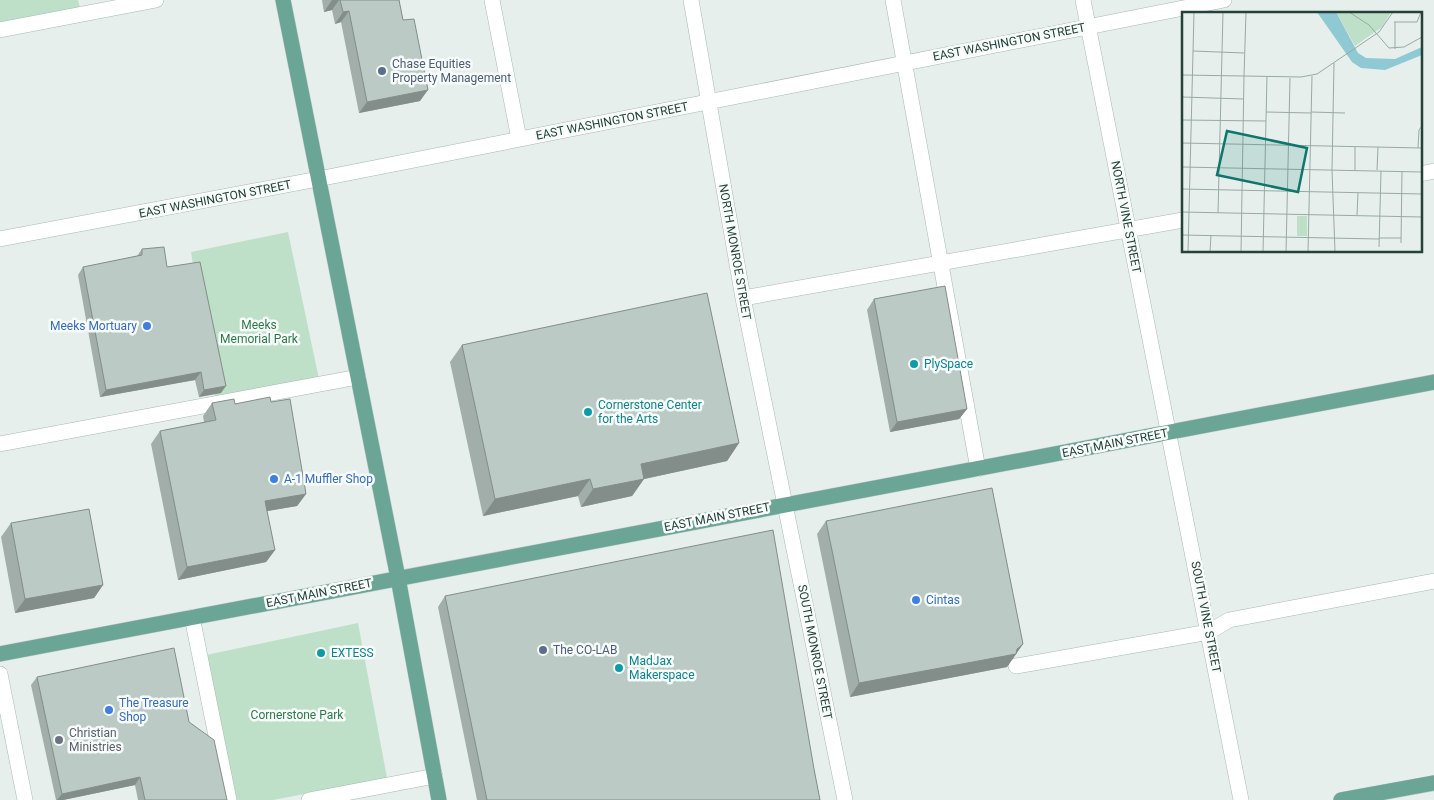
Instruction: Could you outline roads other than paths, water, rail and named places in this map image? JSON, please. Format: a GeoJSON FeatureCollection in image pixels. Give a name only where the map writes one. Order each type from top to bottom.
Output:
{"type":"FeatureCollection","features":[{"type":"Feature","properties":{"kind":"main road"},"geometry":{"type":"LineString","coordinates":[[283,0],[398,578],[439,800]]}},
{"type":"Feature","properties":{"kind":"main road","name":"EAST MAIN STREET"},"geometry":{"type":"LineString","coordinates":[[0,654],[1434,382]]}},
{"type":"Feature","properties":{"kind":"main road"},"geometry":{"type":"LineString","coordinates":[[1341,800],[1434,783]]}},
{"type":"Feature","properties":{"kind":"street"},"geometry":{"type":"LineString","coordinates":[[0,30],[156,0]]}},
{"type":"Feature","properties":{"kind":"street"},"geometry":{"type":"LineString","coordinates":[[492,0],[519,138]]}},
{"type":"Feature","properties":{"kind":"street","name":"NORTH MONROE STREET"},"geometry":{"type":"LineString","coordinates":[[691,0],[710,102],[713,135],[743,298],[785,504]]}},
{"type":"Feature","properties":{"kind":"street"},"geometry":{"type":"LineString","coordinates":[[893,0],[906,62],[940,264],[978,469]]}},
{"type":"Feature","properties":{"kind":"street","name":"NORTH VINE STREET"},"geometry":{"type":"LineString","coordinates":[[1083,0],[1169,433]]}},
{"type":"Feature","properties":{"kind":"street","name":"EAST WASHINGTON STREET"},"geometry":{"type":"LineString","coordinates":[[0,239],[318,179],[1224,0]]}},
{"type":"Feature","properties":{"kind":"street"},"geometry":{"type":"LineString","coordinates":[[743,298],[1182,220]]}},
{"type":"Feature","properties":{"kind":"street"},"geometry":{"type":"LineString","coordinates":[[0,444],[358,377]]}},
{"type":"Feature","properties":{"kind":"street","name":"SOUTH VINE STREET"},"geometry":{"type":"LineString","coordinates":[[1169,433],[1241,800]]}},
{"type":"Feature","properties":{"kind":"street","name":"SOUTH MONROE STREET"},"geometry":{"type":"LineString","coordinates":[[785,504],[845,800]]}},
{"type":"Feature","properties":{"kind":"street"},"geometry":{"type":"LineString","coordinates":[[1016,666],[1209,632],[1229,620],[1434,581]]}},
{"type":"Feature","properties":{"kind":"street"},"geometry":{"type":"LineString","coordinates":[[192,617],[229,800]]}},
{"type":"Feature","properties":{"kind":"street"},"geometry":{"type":"LineString","coordinates":[[0,674],[25,800]]}},
{"type":"Feature","properties":{"kind":"street"},"geometry":{"type":"LineString","coordinates":[[309,800],[435,776]]}},
{"type":"Feature","properties":{"kind":"place","name":"Chase Equities Property Management"},"geometry":{"type":"Point","coordinates":[382,71]}},
{"type":"Feature","properties":{"kind":"place","name":"Meeks Mortuary"},"geometry":{"type":"Point","coordinates":[147,326]}},
{"type":"Feature","properties":{"kind":"place","name":"PlySpace"},"geometry":{"type":"Point","coordinates":[914,364]}},
{"type":"Feature","properties":{"kind":"place","name":"Cornerstone Center for the Arts"},"geometry":{"type":"Point","coordinates":[588,412]}},
{"type":"Feature","properties":{"kind":"place","name":"A-1 Muffler Shop"},"geometry":{"type":"Point","coordinates":[274,479]}},
{"type":"Feature","properties":{"kind":"place","name":"Cintas"},"geometry":{"type":"Point","coordinates":[916,600]}},
{"type":"Feature","properties":{"kind":"place","name":"The CO-LAB"},"geometry":{"type":"Point","coordinates":[543,650]}},
{"type":"Feature","properties":{"kind":"place","name":"EXTESS"},"geometry":{"type":"Point","coordinates":[321,653]}},
{"type":"Feature","properties":{"kind":"place","name":"MadJax Makerspace"},"geometry":{"type":"Point","coordinates":[619,668]}},
{"type":"Feature","properties":{"kind":"place","name":"The Treasure Shop"},"geometry":{"type":"Point","coordinates":[109,710]}},
{"type":"Feature","properties":{"kind":"place","name":"Christian Ministries"},"geometry":{"type":"Point","coordinates":[59,740]}},
{"type":"Feature","properties":{"kind":"park label","name":"Meeks Memorial Park"},"geometry":{"type":"Point","coordinates":[259,332]}},
{"type":"Feature","properties":{"kind":"park label","name":"Cornerstone Park"},"geometry":{"type":"Point","coordinates":[297,715]}}]}
